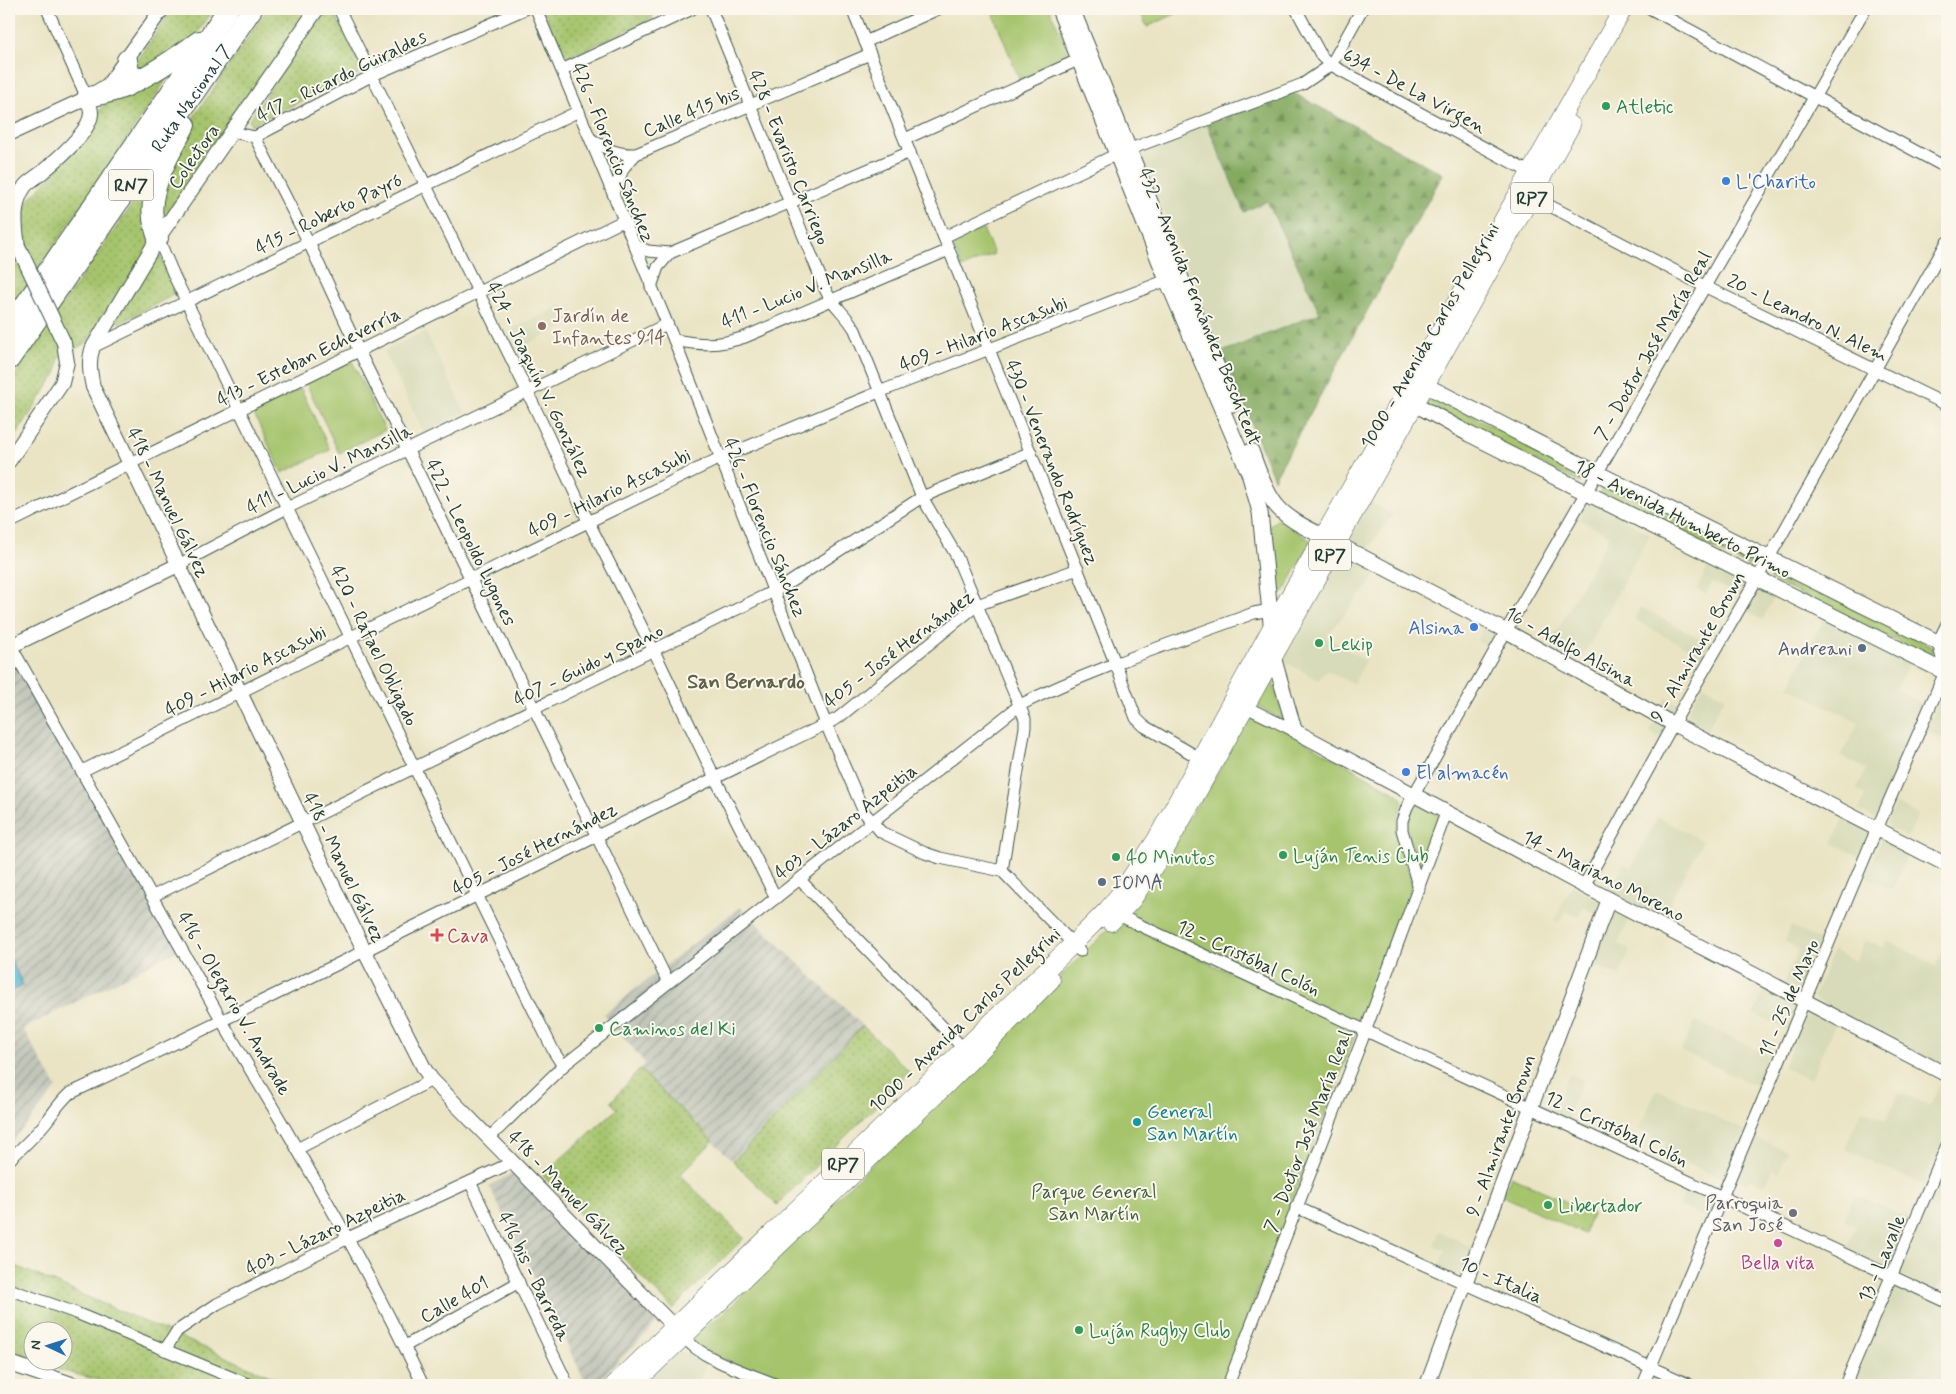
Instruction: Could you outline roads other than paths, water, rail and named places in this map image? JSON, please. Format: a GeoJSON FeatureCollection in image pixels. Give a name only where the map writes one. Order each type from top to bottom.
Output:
{"type":"FeatureCollection","features":[{"type":"Feature","properties":{"kind":"highway","name":"Ruta Nacional 7"},"geometry":{"type":"LineString","coordinates":[[9,360],[252,9]]}},
{"type":"Feature","properties":{"kind":"highway"},"geometry":{"type":"LineString","coordinates":[[87,98],[124,87],[139,80],[184,52],[200,39],[226,11]]}},
{"type":"Feature","properties":{"kind":"highway","name":"Ruta Nacional 7"},"geometry":{"type":"LineString","coordinates":[[9,328],[226,11]]}},
{"type":"Feature","properties":{"kind":"highway"},"geometry":{"type":"LineString","coordinates":[[158,238],[152,219],[152,207],[158,180],[224,51]]}},
{"type":"Feature","properties":{"kind":"highway"},"geometry":{"type":"LineString","coordinates":[[127,60],[129,73],[139,80]]}},
{"type":"Feature","properties":{"kind":"main road","name":"432 - Avenida Fernández Beschtedt"},"geometry":{"type":"LineString","coordinates":[[1059,9],[1123,152],[1273,501],[1286,515],[1330,540]]}},
{"type":"Feature","properties":{"kind":"main road","name":"432 - Avenida Fernández Beschtedt"},"geometry":{"type":"LineString","coordinates":[[1072,9],[1167,280],[1258,501],[1271,619]]}},
{"type":"Feature","properties":{"kind":"main road","name":"1000 - Avenida Carlos Pellegrini"},"geometry":{"type":"LineString","coordinates":[[614,1385],[679,1331],[944,1087],[1076,948],[1113,912],[1132,900],[1166,848],[1273,655],[1330,540],[1526,194],[1623,9]]}},
{"type":"Feature","properties":{"kind":"main road","name":"1000 - Avenida Carlos Pellegrini"},"geometry":{"type":"LineString","coordinates":[[1535,175],[1636,9]]}},
{"type":"Feature","properties":{"kind":"main road","name":"18 - Avenida Humberto Primo"},"geometry":{"type":"LineString","coordinates":[[1418,382],[1942,645]]}},
{"type":"Feature","properties":{"kind":"main road","name":"18 - Avenida Humberto Primo"},"geometry":{"type":"LineString","coordinates":[[1408,401],[1469,434],[1946,672]]}},
{"type":"Feature","properties":{"kind":"main road"},"geometry":{"type":"LineString","coordinates":[[1262,527],[1276,516],[1286,515]]}},
{"type":"Feature","properties":{"kind":"main road","name":"1000 - Avenida Carlos Pellegrini"},"geometry":{"type":"LineString","coordinates":[[1113,912],[1201,759],[1271,619],[1330,540]]}},
{"type":"Feature","properties":{"kind":"main road"},"geometry":{"type":"LineString","coordinates":[[1271,619],[1273,655]]}},
{"type":"Feature","properties":{"kind":"main road","name":"1000 - Avenida Carlos Pellegrini"},"geometry":{"type":"LineString","coordinates":[[633,1385],[679,1331],[963,1048],[1076,948]]}},
{"type":"Feature","properties":{"kind":"main road"},"geometry":{"type":"LineString","coordinates":[[9,1362],[73,1385]]}},
{"type":"Feature","properties":{"kind":"street"},"geometry":{"type":"LineString","coordinates":[[9,461],[62,383],[67,362],[64,343],[18,246],[16,206],[25,186],[55,161],[76,140],[88,124],[91,114],[87,98],[47,9]]}},
{"type":"Feature","properties":{"kind":"street"},"geometry":{"type":"LineString","coordinates":[[9,134],[87,98],[108,85],[162,9]]}},
{"type":"Feature","properties":{"kind":"street","name":"Colectora"},"geometry":{"type":"LineString","coordinates":[[92,350],[158,238],[317,9]]}},
{"type":"Feature","properties":{"kind":"street","name":"424 - Joaquín V. González"},"geometry":{"type":"LineString","coordinates":[[339,9],[479,292],[588,521],[776,898]]}},
{"type":"Feature","properties":{"kind":"street","name":"417 - Ricardo Güiraldes"},"geometry":{"type":"LineString","coordinates":[[255,137],[373,76],[525,9]]}},
{"type":"Feature","properties":{"kind":"street","name":"426 - Florencio Sánchez"},"geometry":{"type":"LineString","coordinates":[[536,9],[674,340],[826,724],[864,812],[881,832],[892,838],[940,858],[1002,871]]}},
{"type":"Feature","properties":{"kind":"street"},"geometry":{"type":"LineString","coordinates":[[562,70],[692,9]]}},
{"type":"Feature","properties":{"kind":"street","name":"428 - Evaristo Carriego"},"geometry":{"type":"LineString","coordinates":[[711,9],[789,204],[830,300],[855,330],[922,497],[954,550],[1025,718],[1002,871]]}},
{"type":"Feature","properties":{"kind":"street","name":"430 - Venerando Rodríguez"},"geometry":{"type":"LineString","coordinates":[[852,9],[1078,569],[1136,718],[1144,726],[1201,759]]}},
{"type":"Feature","properties":{"kind":"street"},"geometry":{"type":"LineString","coordinates":[[866,42],[938,9]]}},
{"type":"Feature","properties":{"kind":"street","name":"634 - De La Virgen"},"geometry":{"type":"LineString","coordinates":[[1296,9],[1322,57],[1331,65],[1535,175]]}},
{"type":"Feature","properties":{"kind":"street"},"geometry":{"type":"LineString","coordinates":[[944,237],[1123,152],[1303,84],[1331,65],[1362,9]]}},
{"type":"Feature","properties":{"kind":"street"},"geometry":{"type":"LineString","coordinates":[[1651,9],[1947,168]]}},
{"type":"Feature","properties":{"kind":"street","name":"7 - Doctor José María Real"},"geometry":{"type":"LineString","coordinates":[[1419,889],[1402,830],[1402,821],[1414,796],[1506,631],[1865,9]]}},
{"type":"Feature","properties":{"kind":"street","name":"Calle 415 bis"},"geometry":{"type":"LineString","coordinates":[[613,193],[624,167],[636,154],[870,54]]}},
{"type":"Feature","properties":{"kind":"street"},"geometry":{"type":"LineString","coordinates":[[905,139],[1080,59]]}},
{"type":"Feature","properties":{"kind":"street","name":"415 - Roberto Payró"},"geometry":{"type":"LineString","coordinates":[[92,350],[426,184],[579,111]]}},
{"type":"Feature","properties":{"kind":"street"},"geometry":{"type":"LineString","coordinates":[[233,132],[255,137]]}},
{"type":"Feature","properties":{"kind":"street","name":"422 - Leopoldo Lugones"},"geometry":{"type":"LineString","coordinates":[[255,137],[668,982]]}},
{"type":"Feature","properties":{"kind":"street","name":"Calle 415 bis"},"geometry":{"type":"LineString","coordinates":[[591,139],[612,152],[636,154]]}},
{"type":"Feature","properties":{"kind":"street"},"geometry":{"type":"LineString","coordinates":[[651,287],[658,267],[670,253],[910,152]]}},
{"type":"Feature","properties":{"kind":"street","name":"20 - Leandro N. Alem"},"geometry":{"type":"LineString","coordinates":[[1526,194],[1706,287],[1875,368],[1947,405]]}},
{"type":"Feature","properties":{"kind":"street","name":"413 - Esteban Echeverría"},"geometry":{"type":"LineString","coordinates":[[9,523],[623,221]]}},
{"type":"Feature","properties":{"kind":"street","name":"420 - Rafael Obligado"},"geometry":{"type":"LineString","coordinates":[[158,238],[287,508],[554,1052],[563,1066]]}},
{"type":"Feature","properties":{"kind":"street","name":"9 - Almirante Brown"},"geometry":{"type":"LineString","coordinates":[[1584,886],[1673,724],[1947,242]]}},
{"type":"Feature","properties":{"kind":"street"},"geometry":{"type":"LineString","coordinates":[[634,245],[648,251],[670,253]]}},
{"type":"Feature","properties":{"kind":"street","name":"411 - Lucio V. Mansilla"},"geometry":{"type":"LineString","coordinates":[[674,340],[706,345],[730,342],[950,250]]}},
{"type":"Feature","properties":{"kind":"street","name":"409 - Hilario Ascasubi"},"geometry":{"type":"LineString","coordinates":[[82,771],[470,578],[720,458],[879,392],[1167,280]]}},
{"type":"Feature","properties":{"kind":"street","name":"411 - Lucio V. Mansilla"},"geometry":{"type":"LineString","coordinates":[[9,646],[178,565],[287,508],[528,393],[667,324]]}},
{"type":"Feature","properties":{"kind":"street","name":"418 - Manuel Gálvez"},"geometry":{"type":"LineString","coordinates":[[92,350],[90,366],[93,387],[365,952],[425,1070],[432,1080],[679,1331]]}},
{"type":"Feature","properties":{"kind":"street","name":"407 - Guido y Spano"},"geometry":{"type":"LineString","coordinates":[[153,896],[773,592],[922,497],[1031,452]]}},
{"type":"Feature","properties":{"kind":"street","name":"16 - Adolfo Alsina"},"geometry":{"type":"LineString","coordinates":[[1330,540],[1506,631],[1673,724],[1947,864]]}},
{"type":"Feature","properties":{"kind":"street","name":"405 - José Hernández"},"geometry":{"type":"LineString","coordinates":[[9,1160],[47,1121],[56,1107],[69,1094],[222,1022],[478,897],[597,836],[838,718],[977,605],[1078,569]]}},
{"type":"Feature","properties":{"kind":"street","name":"403 - Lázaro Azpeitia"},"geometry":{"type":"LineString","coordinates":[[489,1138],[563,1066],[1020,705],[1116,665],[1254,613],[1271,619]]}},
{"type":"Feature","properties":{"kind":"street"},"geometry":{"type":"LineString","coordinates":[[1946,672],[1942,645],[1947,624]]}},
{"type":"Feature","properties":{"kind":"street","name":"416 - Olegario V. Andrade"},"geometry":{"type":"LineString","coordinates":[[9,646],[153,896],[222,1022],[348,1238],[424,1385]]}},
{"type":"Feature","properties":{"kind":"street"},"geometry":{"type":"LineString","coordinates":[[1273,655],[1295,731]]}},
{"type":"Feature","properties":{"kind":"street","name":"11 - 25 de Mayo"},"geometry":{"type":"LineString","coordinates":[[1643,1385],[1878,828],[1946,672]]}},
{"type":"Feature","properties":{"kind":"street","name":"14 - Mariano Moreno"},"geometry":{"type":"LineString","coordinates":[[1244,706],[1295,731],[1584,886],[1947,1075]]}},
{"type":"Feature","properties":{"kind":"street","name":"7 - Doctor José María Real"},"geometry":{"type":"LineString","coordinates":[[1228,1385],[1366,1030],[1446,813]]}},
{"type":"Feature","properties":{"kind":"street"},"geometry":{"type":"LineString","coordinates":[[1002,871],[1076,948]]}},
{"type":"Feature","properties":{"kind":"street"},"geometry":{"type":"LineString","coordinates":[[800,880],[963,1048]]}},
{"type":"Feature","properties":{"kind":"street","name":"9 - Almirante Brown"},"geometry":{"type":"LineString","coordinates":[[1427,1385],[1609,898]]}},
{"type":"Feature","properties":{"kind":"street","name":"12 - Cristóbal Colón"},"geometry":{"type":"LineString","coordinates":[[1113,912],[1947,1302]]}},
{"type":"Feature","properties":{"kind":"street"},"geometry":{"type":"LineString","coordinates":[[297,1148],[432,1080]]}},
{"type":"Feature","properties":{"kind":"street","name":"13 - Lavalle"},"geometry":{"type":"LineString","coordinates":[[1845,1385],[1947,1145]]}},
{"type":"Feature","properties":{"kind":"street","name":"403 - Lázaro Azpeitia"},"geometry":{"type":"LineString","coordinates":[[165,1350],[177,1331],[196,1316],[217,1304],[348,1238],[513,1162]]}},
{"type":"Feature","properties":{"kind":"street","name":"416 bis - Barreda"},"geometry":{"type":"LineString","coordinates":[[470,1182],[567,1385]]}},
{"type":"Feature","properties":{"kind":"street","name":"10 - Italia"},"geometry":{"type":"LineString","coordinates":[[1296,1207],[1690,1385]]}},
{"type":"Feature","properties":{"kind":"street","name":"Calle 401"},"geometry":{"type":"LineString","coordinates":[[405,1346],[519,1282]]}},
{"type":"Feature","properties":{"kind":"street"},"geometry":{"type":"LineString","coordinates":[[9,1289],[76,1313],[250,1385]]}},
{"type":"Feature","properties":{"kind":"street"},"geometry":{"type":"LineString","coordinates":[[679,1331],[690,1346],[702,1353],[777,1385]]}},
{"type":"Feature","properties":{"kind":"street"},"geometry":{"type":"LineString","coordinates":[[746,1385],[751,1374]]}},
{"type":"Feature","properties":{"kind":"water"},"geometry":{"type":"Polygon","coordinates":[[[9,956],[23,985],[9,992],[9,956]]]}},
{"type":"Feature","properties":{"kind":"place","name":"Atletic"},"geometry":{"type":"Point","coordinates":[1606,106]}},
{"type":"Feature","properties":{"kind":"place","name":"L'Charito"},"geometry":{"type":"Point","coordinates":[1726,181]}},
{"type":"Feature","properties":{"kind":"place","name":"Jardín de Infantes 914"},"geometry":{"type":"Point","coordinates":[542,326]}},
{"type":"Feature","properties":{"kind":"place","name":"Alsina"},"geometry":{"type":"Point","coordinates":[1474,627]}},
{"type":"Feature","properties":{"kind":"place","name":"Lekip"},"geometry":{"type":"Point","coordinates":[1319,643]}},
{"type":"Feature","properties":{"kind":"place","name":"Andreani"},"geometry":{"type":"Point","coordinates":[1862,648]}},
{"type":"Feature","properties":{"kind":"place","name":"El almacén"},"geometry":{"type":"Point","coordinates":[1406,772]}},
{"type":"Feature","properties":{"kind":"place","name":"Luján Tenis Club"},"geometry":{"type":"Point","coordinates":[1283,855]}},
{"type":"Feature","properties":{"kind":"place","name":"40 Minutos"},"geometry":{"type":"Point","coordinates":[1116,857]}},
{"type":"Feature","properties":{"kind":"place","name":"IOMA"},"geometry":{"type":"Point","coordinates":[1102,882]}},
{"type":"Feature","properties":{"kind":"place","name":"Cava"},"geometry":{"type":"Point","coordinates":[437,935]}},
{"type":"Feature","properties":{"kind":"place","name":"Caminos del Ki"},"geometry":{"type":"Point","coordinates":[599,1028]}},
{"type":"Feature","properties":{"kind":"place","name":"General San Martín"},"geometry":{"type":"Point","coordinates":[1137,1122]}},
{"type":"Feature","properties":{"kind":"place","name":"Libertador"},"geometry":{"type":"Point","coordinates":[1548,1205]}},
{"type":"Feature","properties":{"kind":"place","name":"Parroquia San José"},"geometry":{"type":"Point","coordinates":[1793,1213]}},
{"type":"Feature","properties":{"kind":"place","name":"Bella vita"},"geometry":{"type":"Point","coordinates":[1778,1243]}},
{"type":"Feature","properties":{"kind":"place","name":"Luján Rugby Club"},"geometry":{"type":"Point","coordinates":[1079,1330]}},
{"type":"Feature","properties":{"kind":"district","name":"San Bernardo"},"geometry":{"type":"Point","coordinates":[746,681]}},
{"type":"Feature","properties":{"kind":"park label","name":"Parque General San Martín"},"geometry":{"type":"Point","coordinates":[1094,1202]}}]}
